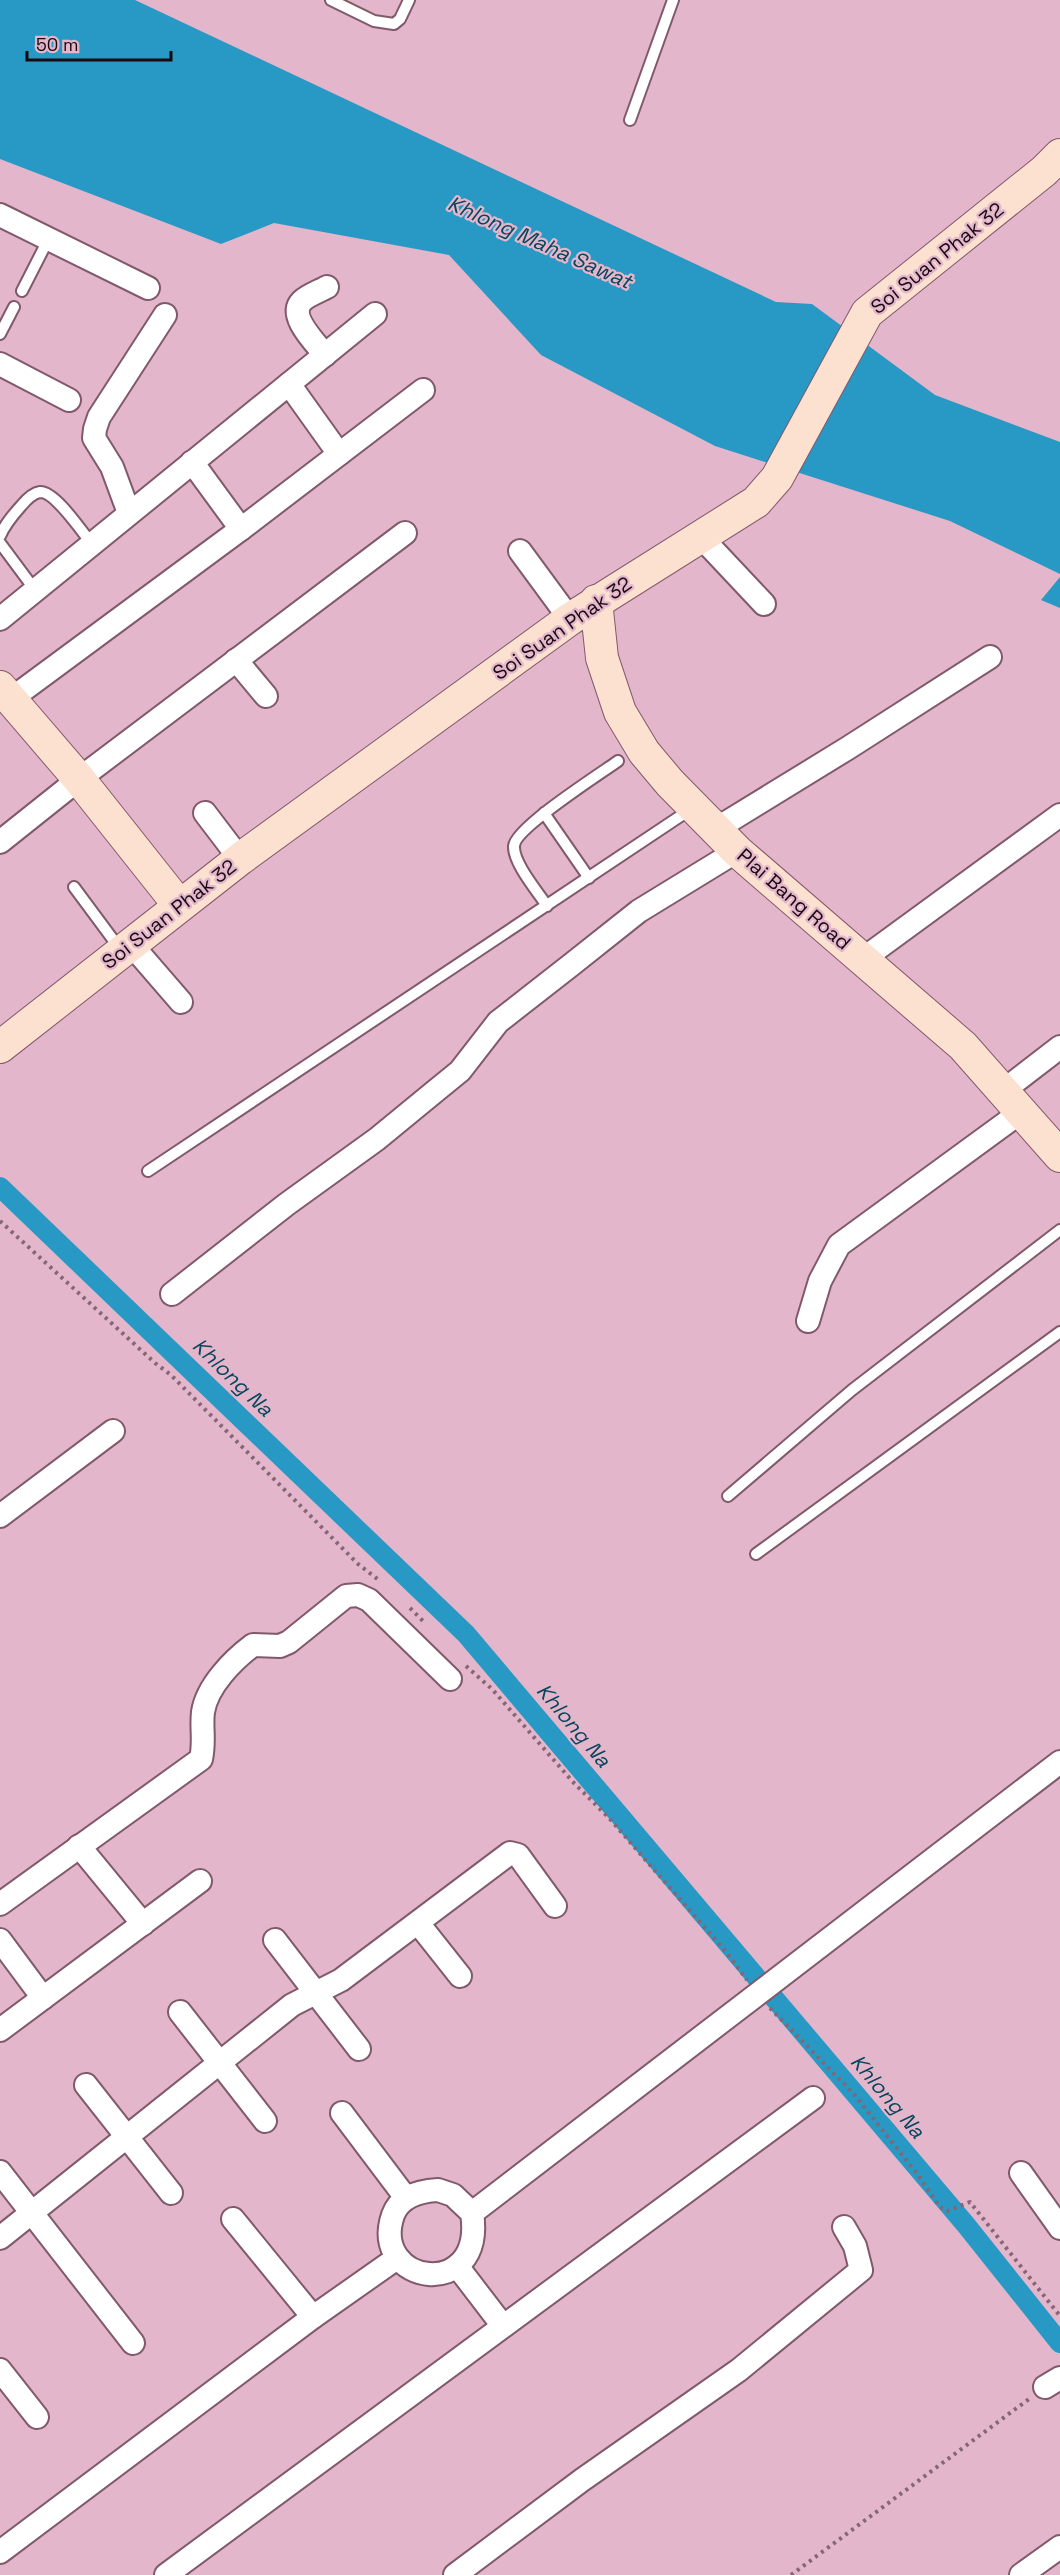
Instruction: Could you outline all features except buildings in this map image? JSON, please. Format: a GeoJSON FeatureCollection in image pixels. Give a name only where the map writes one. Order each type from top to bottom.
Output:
{"type":"FeatureCollection","features":[{"type":"Feature","properties":{"kind":"street","name":"Soi Suan Phak 32"},"geometry":{"type":"LineString","coordinates":[[0,1047],[240,859],[570,619],[756,502],[777,478],[867,313],[1044,171],[1060,155]]}},
{"type":"Feature","properties":{"kind":"street"},"geometry":{"type":"LineString","coordinates":[[0,215],[148,288]]}},
{"type":"Feature","properties":{"kind":"street"},"geometry":{"type":"LineString","coordinates":[[325,355],[298,317],[297,309],[302,300],[327,287]]}},
{"type":"Feature","properties":{"kind":"street"},"geometry":{"type":"LineString","coordinates":[[0,619],[375,314]]}},
{"type":"Feature","properties":{"kind":"street"},"geometry":{"type":"LineString","coordinates":[[129,513],[112,467],[94,438],[94,429],[99,417],[165,315]]}},
{"type":"Feature","properties":{"kind":"street"},"geometry":{"type":"LineString","coordinates":[[0,364],[69,400]]}},
{"type":"Feature","properties":{"kind":"street"},"geometry":{"type":"LineString","coordinates":[[289,384],[339,454]]}},
{"type":"Feature","properties":{"kind":"street"},"geometry":{"type":"LineString","coordinates":[[179,905],[79,779],[5,693],[241,529],[423,390]]}},
{"type":"Feature","properties":{"kind":"street"},"geometry":{"type":"LineString","coordinates":[[192,462],[241,529]]}},
{"type":"Feature","properties":{"kind":"street"},"geometry":{"type":"LineString","coordinates":[[0,842],[79,779],[405,533]]}},
{"type":"Feature","properties":{"kind":"street"},"geometry":{"type":"LineString","coordinates":[[701,537],[764,604]]}},
{"type":"Feature","properties":{"kind":"street"},"geometry":{"type":"LineString","coordinates":[[519,551],[570,619]]}},
{"type":"Feature","properties":{"kind":"street","name":"Plai Bang Road"},"geometry":{"type":"LineString","coordinates":[[596,601],[602,658],[620,712],[644,752],[693,807],[737,851],[963,1046],[1060,1156]]}},
{"type":"Feature","properties":{"kind":"street"},"geometry":{"type":"LineString","coordinates":[[716,829],[990,657]]}},
{"type":"Feature","properties":{"kind":"street"},"geometry":{"type":"LineString","coordinates":[[236,660],[266,696]]}},
{"type":"Feature","properties":{"kind":"street"},"geometry":{"type":"LineString","coordinates":[[205,813],[240,859]]}},
{"type":"Feature","properties":{"kind":"street"},"geometry":{"type":"LineString","coordinates":[[863,959],[1060,815]]}},
{"type":"Feature","properties":{"kind":"street"},"geometry":{"type":"LineString","coordinates":[[172,1294],[287,1204],[377,1139],[460,1071],[498,1022],[639,912],[737,851]]}},
{"type":"Feature","properties":{"kind":"street"},"geometry":{"type":"LineString","coordinates":[[126,947],[181,1002]]}},
{"type":"Feature","properties":{"kind":"street"},"geometry":{"type":"LineString","coordinates":[[808,1321],[820,1281],[839,1245],[1012,1102],[1060,1047]]}},
{"type":"Feature","properties":{"kind":"street"},"geometry":{"type":"LineString","coordinates":[[0,1516],[113,1431]]}},
{"type":"Feature","properties":{"kind":"street"},"geometry":{"type":"LineString","coordinates":[[0,1904],[201,1759],[205,1743],[203,1711],[212,1690],[238,1657],[253,1645],[280,1646],[289,1642],[346,1596],[358,1595],[369,1600],[450,1679]]}},
{"type":"Feature","properties":{"kind":"street"},"geometry":{"type":"LineString","coordinates":[[472,2213],[1060,1762]]}},
{"type":"Feature","properties":{"kind":"street"},"geometry":{"type":"LineString","coordinates":[[79,1846],[143,1924]]}},
{"type":"Feature","properties":{"kind":"street"},"geometry":{"type":"LineString","coordinates":[[0,2238],[292,2005],[341,1980],[514,1853],[518,1855],[555,1906]]}},
{"type":"Feature","properties":{"kind":"street"},"geometry":{"type":"LineString","coordinates":[[0,2030],[200,1881]]}},
{"type":"Feature","properties":{"kind":"street"},"geometry":{"type":"LineString","coordinates":[[418,1923],[460,1976]]}},
{"type":"Feature","properties":{"kind":"street"},"geometry":{"type":"LineString","coordinates":[[0,1940],[43,1998]]}},
{"type":"Feature","properties":{"kind":"street"},"geometry":{"type":"LineString","coordinates":[[274,1940],[359,2049]]}},
{"type":"Feature","properties":{"kind":"street"},"geometry":{"type":"LineString","coordinates":[[180,2012],[265,2121]]}},
{"type":"Feature","properties":{"kind":"street"},"geometry":{"type":"LineString","coordinates":[[86,2085],[171,2193]]}},
{"type":"Feature","properties":{"kind":"street"},"geometry":{"type":"LineString","coordinates":[[166,2575],[813,2098]]}},
{"type":"Feature","properties":{"kind":"street"},"geometry":{"type":"LineString","coordinates":[[342,2113],[406,2198]]}},
{"type":"Feature","properties":{"kind":"street"},"geometry":{"type":"LineString","coordinates":[[0,2172],[133,2343]]}},
{"type":"Feature","properties":{"kind":"street"},"geometry":{"type":"LineString","coordinates":[[1021,2173],[1060,2228]]}},
{"type":"Feature","properties":{"kind":"street"},"geometry":{"type":"LineString","coordinates":[[421,2190],[438,2190],[453,2195],[472,2213],[474,2238],[469,2254],[457,2266],[442,2273],[426,2274],[410,2269],[397,2258],[390,2242],[389,2226],[395,2210],[406,2198],[421,2190]]}},
{"type":"Feature","properties":{"kind":"street"},"geometry":{"type":"LineString","coordinates":[[233,2219],[313,2317]]}},
{"type":"Feature","properties":{"kind":"street"},"geometry":{"type":"LineString","coordinates":[[455,2575],[582,2480],[739,2370],[861,2270],[855,2246],[844,2227]]}},
{"type":"Feature","properties":{"kind":"street"},"geometry":{"type":"LineString","coordinates":[[0,2552],[313,2317],[397,2258]]}},
{"type":"Feature","properties":{"kind":"street"},"geometry":{"type":"LineString","coordinates":[[457,2266],[503,2326]]}},
{"type":"Feature","properties":{"kind":"street"},"geometry":{"type":"LineString","coordinates":[[0,2370],[37,2417]]}},
{"type":"Feature","properties":{"kind":"street"},"geometry":{"type":"LineString","coordinates":[[1021,2575],[1058,2550]]}},
{"type":"Feature","properties":{"kind":"lane"},"geometry":{"type":"LineString","coordinates":[[332,0],[374,21],[394,24],[400,19],[409,0]]}},
{"type":"Feature","properties":{"kind":"lane"},"geometry":{"type":"LineString","coordinates":[[630,120],[673,0]]}},
{"type":"Feature","properties":{"kind":"lane"},"geometry":{"type":"LineString","coordinates":[[22,291],[49,238]]}},
{"type":"Feature","properties":{"kind":"lane"},"geometry":{"type":"LineString","coordinates":[[0,334],[14,307]]}},
{"type":"Feature","properties":{"kind":"lane"},"geometry":{"type":"LineString","coordinates":[[0,536],[5,524],[22,505],[33,494],[41,492],[49,494],[58,502],[92,544]]}},
{"type":"Feature","properties":{"kind":"lane"},"geometry":{"type":"LineString","coordinates":[[0,543],[35,590]]}},
{"type":"Feature","properties":{"kind":"lane"},"geometry":{"type":"LineString","coordinates":[[547,906],[515,858],[516,838],[544,813],[618,761]]}},
{"type":"Feature","properties":{"kind":"lane"},"geometry":{"type":"LineString","coordinates":[[148,1171],[693,807]]}},
{"type":"Feature","properties":{"kind":"lane"},"geometry":{"type":"LineString","coordinates":[[544,813],[589,878]]}},
{"type":"Feature","properties":{"kind":"lane"},"geometry":{"type":"LineString","coordinates":[[74,887],[126,947]]}},
{"type":"Feature","properties":{"kind":"lane"},"geometry":{"type":"LineString","coordinates":[[728,1496],[852,1390],[1060,1230]]}},
{"type":"Feature","properties":{"kind":"lane"},"geometry":{"type":"LineString","coordinates":[[756,1554],[1060,1332]]}},
{"type":"Feature","properties":{"kind":"path"},"geometry":{"type":"LineString","coordinates":[[759,1995],[853,2093],[915,2171],[940,2207],[946,2211],[970,2202],[1060,2316]]}},
{"type":"Feature","properties":{"kind":"path"},"geometry":{"type":"LineString","coordinates":[[791,2575],[1052,2383]]}},
{"type":"Feature","properties":{"kind":"water","name":"Khlong Maha Sawat"},"geometry":{"type":"Polygon","coordinates":[[[0,0],[135,0],[776,302],[812,304],[935,395],[1060,442],[1060,574],[950,521],[715,446],[541,355],[449,255],[274,223],[221,244],[0,159],[0,0]]]}},
{"type":"Feature","properties":{"kind":"water"},"geometry":{"type":"Polygon","coordinates":[[[1060,577],[1060,608],[1041,600],[1060,577]]]}},
{"type":"Feature","properties":{"kind":"waterway","name":"Khlong Na"},"geometry":{"type":"LineString","coordinates":[[0,1187],[466,1634],[966,2225],[1060,2343]]}}]}
